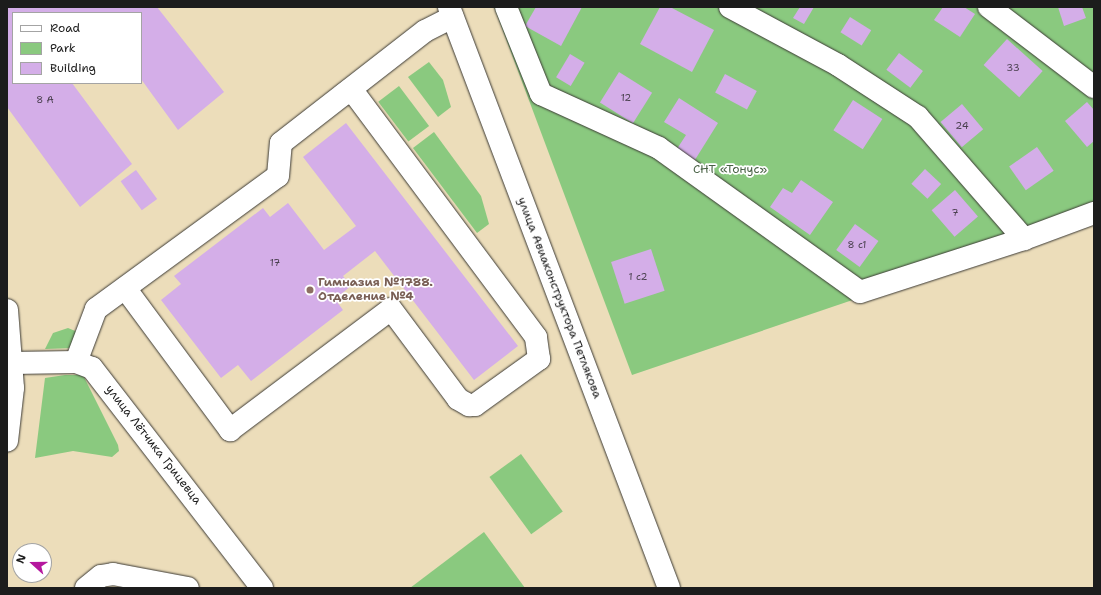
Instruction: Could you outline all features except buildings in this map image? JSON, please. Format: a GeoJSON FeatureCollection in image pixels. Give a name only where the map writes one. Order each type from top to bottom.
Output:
{"type":"FeatureCollection","features":[{"type":"Feature","properties":{"kind":"street"},"geometry":{"type":"LineString","coordinates":[[506,7],[541,94],[659,148],[860,292],[1024,239],[1094,213]]}},
{"type":"Feature","properties":{"kind":"street"},"geometry":{"type":"LineString","coordinates":[[730,7],[838,65],[918,117],[1024,239]]}},
{"type":"Feature","properties":{"kind":"street"},"geometry":{"type":"LineString","coordinates":[[989,7],[1094,87]]}},
{"type":"Feature","properties":{"kind":"street"},"geometry":{"type":"LineString","coordinates":[[76,362],[96,309],[278,176],[281,143],[451,12]]}},
{"type":"Feature","properties":{"kind":"street","name":"улица Авиаконструктора Петлякова"},"geometry":{"type":"LineString","coordinates":[[451,12],[669,588]]}},
{"type":"Feature","properties":{"kind":"street"},"geometry":{"type":"LineString","coordinates":[[125,288],[230,430],[391,309],[458,399],[469,405],[475,405],[539,359],[536,337],[351,89],[343,95]]}},
{"type":"Feature","properties":{"kind":"street"},"geometry":{"type":"LineString","coordinates":[[7,310],[12,364],[7,441]]}},
{"type":"Feature","properties":{"kind":"street","name":"улица Лётчика Грицевца"},"geometry":{"type":"LineString","coordinates":[[12,364],[76,362],[92,368],[262,588]]}},
{"type":"Feature","properties":{"kind":"street"},"geometry":{"type":"LineString","coordinates":[[86,588],[101,576],[113,574],[188,588]]}},
{"type":"Feature","properties":{"kind":"green space","name":"СНТ «Тонус»"},"geometry":{"type":"Polygon","coordinates":[[[494,7],[1094,7],[1094,218],[632,375],[494,7]]]}},
{"type":"Feature","properties":{"kind":"green space"},"geometry":{"type":"Polygon","coordinates":[[[429,62],[443,80],[451,107],[438,117],[408,77],[429,62]]]}},
{"type":"Feature","properties":{"kind":"green space"},"geometry":{"type":"Polygon","coordinates":[[[399,86],[429,126],[408,142],[378,102],[399,86]]]}},
{"type":"Feature","properties":{"kind":"green space"},"geometry":{"type":"Polygon","coordinates":[[[434,132],[481,196],[489,224],[477,233],[413,148],[434,132]]]}},
{"type":"Feature","properties":{"kind":"green space"},"geometry":{"type":"Polygon","coordinates":[[[68,328],[80,333],[73,348],[45,349],[53,333],[68,328]]]}},
{"type":"Feature","properties":{"kind":"green space"},"geometry":{"type":"Polygon","coordinates":[[[65,375],[83,375],[118,445],[119,451],[112,457],[73,451],[35,458],[45,378],[65,375]]]}},
{"type":"Feature","properties":{"kind":"green space"},"geometry":{"type":"Polygon","coordinates":[[[521,454],[563,511],[531,534],[489,477],[521,454]]]}},
{"type":"Feature","properties":{"kind":"green space"},"geometry":{"type":"Polygon","coordinates":[[[484,532],[525,588],[410,588],[484,532]]]}},
{"type":"Feature","properties":{"kind":"place","name":"Гимназия №1788. Отделение №4"},"geometry":{"type":"Point","coordinates":[310,290]}}]}
